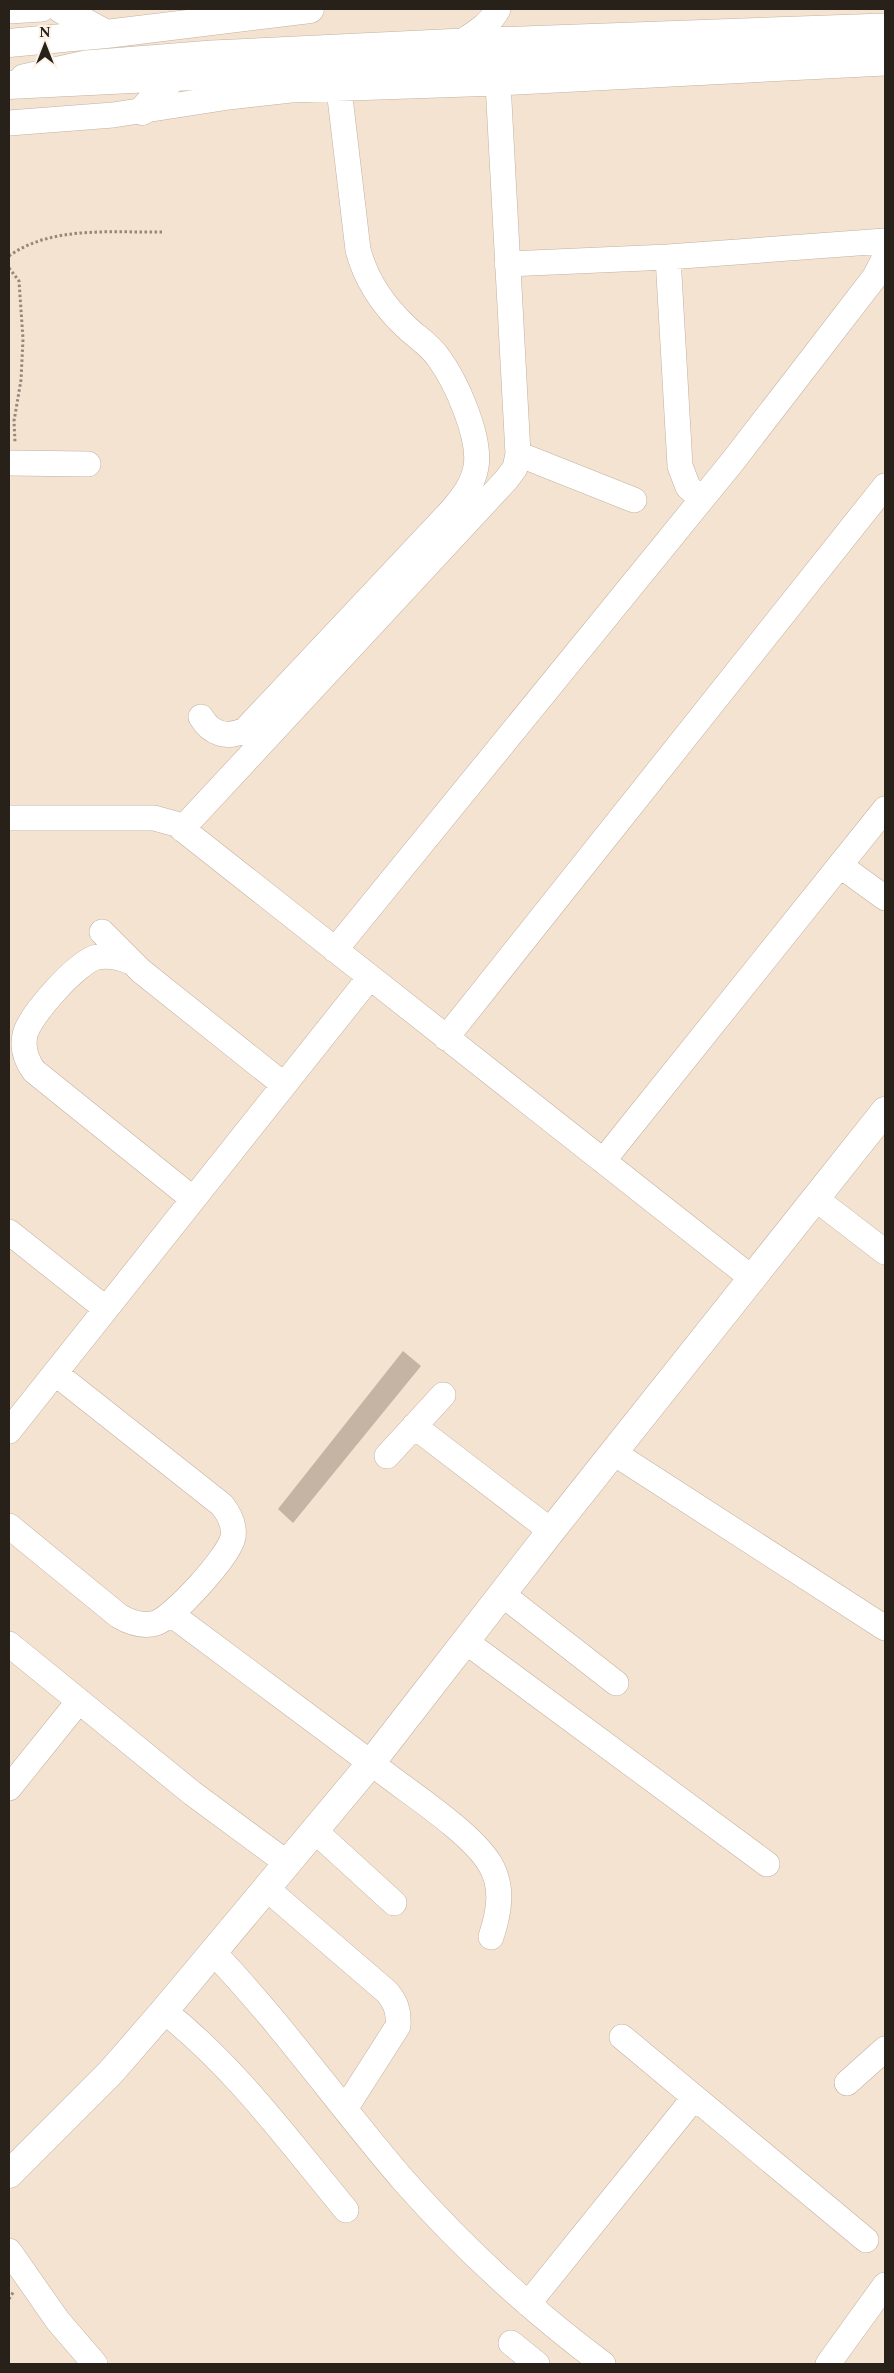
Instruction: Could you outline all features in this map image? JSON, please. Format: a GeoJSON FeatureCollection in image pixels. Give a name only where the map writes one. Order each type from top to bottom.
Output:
{"type":"FeatureCollection","features":[{"type":"Feature","properties":{"kind":"main road"},"geometry":{"type":"LineString","coordinates":[[61,9],[106,34]]}},
{"type":"Feature","properties":{"kind":"main road"},"geometry":{"type":"LineString","coordinates":[[9,43],[106,34],[310,9]]}},
{"type":"Feature","properties":{"kind":"main road"},"geometry":{"type":"LineString","coordinates":[[9,83],[830,55],[885,42]]}},
{"type":"Feature","properties":{"kind":"main road"},"geometry":{"type":"LineString","coordinates":[[142,111],[173,78]]}},
{"type":"Feature","properties":{"kind":"main road"},"geometry":{"type":"LineString","coordinates":[[9,2174],[83,2102],[164,2011],[371,1763],[551,1531],[885,1111]]}},
{"type":"Feature","properties":{"kind":"street"},"geometry":{"type":"LineString","coordinates":[[9,11],[42,9]]}},
{"type":"Feature","properties":{"kind":"street"},"geometry":{"type":"LineString","coordinates":[[463,40],[480,31],[498,9]]}},
{"type":"Feature","properties":{"kind":"street"},"geometry":{"type":"LineString","coordinates":[[9,83],[56,69],[109,61],[212,53],[463,40],[885,26]]}},
{"type":"Feature","properties":{"kind":"street"},"geometry":{"type":"LineString","coordinates":[[9,123],[84,118],[260,93],[498,83],[830,55],[885,64]]}},
{"type":"Feature","properties":{"kind":"street"},"geometry":{"type":"LineString","coordinates":[[182,829],[506,480],[515,468],[518,454],[498,83]]}},
{"type":"Feature","properties":{"kind":"street"},"geometry":{"type":"LineString","coordinates":[[201,717],[210,729],[223,734],[230,735],[245,730],[452,510],[470,484],[476,465],[474,444],[466,414],[446,369],[428,345],[405,327],[372,288],[361,263],[339,89]]}},
{"type":"Feature","properties":{"kind":"street"},"geometry":{"type":"LineString","coordinates":[[507,264],[668,257],[885,241]]}},
{"type":"Feature","properties":{"kind":"street"},"geometry":{"type":"LineString","coordinates":[[335,950],[702,499],[874,278],[883,260],[885,251]]}},
{"type":"Feature","properties":{"kind":"street"},"geometry":{"type":"LineString","coordinates":[[668,257],[681,474],[688,487],[702,499]]}},
{"type":"Feature","properties":{"kind":"street"},"geometry":{"type":"LineString","coordinates":[[518,454],[634,500]]}},
{"type":"Feature","properties":{"kind":"street"},"geometry":{"type":"LineString","coordinates":[[16,464],[88,464]]}},
{"type":"Feature","properties":{"kind":"street"},"geometry":{"type":"LineString","coordinates":[[446,1038],[885,486]]}},
{"type":"Feature","properties":{"kind":"street"},"geometry":{"type":"LineString","coordinates":[[602,1161],[885,809]]}},
{"type":"Feature","properties":{"kind":"street"},"geometry":{"type":"LineString","coordinates":[[9,818],[154,818],[169,820],[752,1279]]}},
{"type":"Feature","properties":{"kind":"street"},"geometry":{"type":"LineString","coordinates":[[841,866],[885,898]]}},
{"type":"Feature","properties":{"kind":"street"},"geometry":{"type":"LineString","coordinates":[[102,932],[131,962],[284,1085]]}},
{"type":"Feature","properties":{"kind":"street"},"geometry":{"type":"LineString","coordinates":[[131,962],[104,956],[87,961],[78,968],[62,984],[27,1028],[24,1050],[34,1071],[194,1199]]}},
{"type":"Feature","properties":{"kind":"street"},"geometry":{"type":"LineString","coordinates":[[9,1431],[370,977]]}},
{"type":"Feature","properties":{"kind":"street"},"geometry":{"type":"LineString","coordinates":[[816,1199],[885,1252]]}},
{"type":"Feature","properties":{"kind":"street"},"geometry":{"type":"LineString","coordinates":[[9,1232],[106,1309]]}},
{"type":"Feature","properties":{"kind":"street"},"geometry":{"type":"LineString","coordinates":[[9,1526],[127,1621],[146,1624],[155,1623],[171,1614],[224,1557],[233,1536],[231,1520],[222,1505],[55,1372]]}},
{"type":"Feature","properties":{"kind":"street"},"geometry":{"type":"LineString","coordinates":[[388,1456],[443,1394]]}},
{"type":"Feature","properties":{"kind":"street"},"geometry":{"type":"LineString","coordinates":[[414,1426],[551,1531]]}},
{"type":"Feature","properties":{"kind":"street"},"geometry":{"type":"LineString","coordinates":[[614,1453],[885,1628]]}},
{"type":"Feature","properties":{"kind":"street"},"geometry":{"type":"LineString","coordinates":[[502,1594],[616,1684]]}},
{"type":"Feature","properties":{"kind":"street"},"geometry":{"type":"LineString","coordinates":[[171,1614],[428,1806],[468,1839],[490,1864],[499,1888],[499,1913],[491,1937]]}},
{"type":"Feature","properties":{"kind":"street"},"geometry":{"type":"LineString","coordinates":[[465,1642],[767,1864]]}},
{"type":"Feature","properties":{"kind":"street"},"geometry":{"type":"LineString","coordinates":[[9,1644],[192,1793],[287,1863]]}},
{"type":"Feature","properties":{"kind":"street"},"geometry":{"type":"LineString","coordinates":[[9,1788],[79,1701]]}},
{"type":"Feature","properties":{"kind":"street"},"geometry":{"type":"LineString","coordinates":[[314,1830],[394,1903]]}},
{"type":"Feature","properties":{"kind":"street"},"geometry":{"type":"LineString","coordinates":[[266,1888],[395,2001],[399,2014],[398,2026],[345,2109]]}},
{"type":"Feature","properties":{"kind":"street"},"geometry":{"type":"LineString","coordinates":[[213,1952],[447,2228],[528,2304],[603,2364]]}},
{"type":"Feature","properties":{"kind":"street"},"geometry":{"type":"LineString","coordinates":[[164,2011],[204,2044],[235,2077],[346,2210]]}},
{"type":"Feature","properties":{"kind":"street"},"geometry":{"type":"LineString","coordinates":[[622,2037],[866,2240]]}},
{"type":"Feature","properties":{"kind":"street"},"geometry":{"type":"LineString","coordinates":[[847,2083],[885,2049]]}},
{"type":"Feature","properties":{"kind":"street"},"geometry":{"type":"LineString","coordinates":[[528,2304],[694,2098]]}},
{"type":"Feature","properties":{"kind":"street"},"geometry":{"type":"LineString","coordinates":[[9,2251],[58,2320],[95,2364]]}},
{"type":"Feature","properties":{"kind":"street"},"geometry":{"type":"LineString","coordinates":[[828,2364],[885,2285]]}},
{"type":"Feature","properties":{"kind":"street"},"geometry":{"type":"LineString","coordinates":[[511,2343],[538,2364]]}},
{"type":"Feature","properties":{"kind":"path"},"geometry":{"type":"LineString","coordinates":[[9,256],[33,242],[62,236],[164,232]]}},
{"type":"Feature","properties":{"kind":"path"},"geometry":{"type":"LineString","coordinates":[[9,268],[19,281],[24,339],[14,434],[16,464]]}},
{"type":"Feature","properties":{"kind":"building"},"geometry":{"type":"Polygon","coordinates":[[[403,1351],[421,1366],[293,1523],[278,1509],[403,1351]]]}}]}
